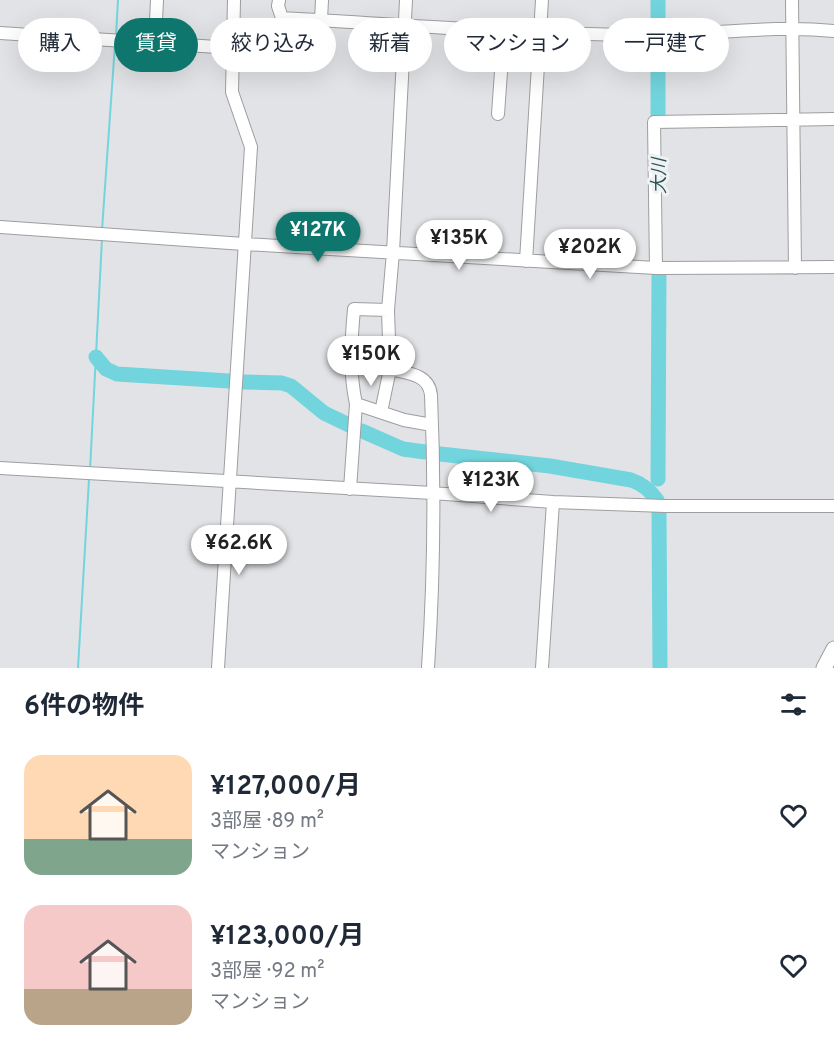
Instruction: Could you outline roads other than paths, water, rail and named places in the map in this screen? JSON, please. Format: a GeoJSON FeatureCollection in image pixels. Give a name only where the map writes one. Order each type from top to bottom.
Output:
{"type":"FeatureCollection","features":[{"type":"Feature","properties":{"kind":"main road"},"geometry":{"type":"LineString","coordinates":[[824,668],[834,649]]}},
{"type":"Feature","properties":{"kind":"street"},"geometry":{"type":"LineString","coordinates":[[156,18],[157,0]]}},
{"type":"Feature","properties":{"kind":"street"},"geometry":{"type":"LineString","coordinates":[[233,18],[234,0]]}},
{"type":"Feature","properties":{"kind":"street"},"geometry":{"type":"LineString","coordinates":[[279,0],[278,6],[282,18]]}},
{"type":"Feature","properties":{"kind":"street"},"geometry":{"type":"LineString","coordinates":[[321,18],[322,0]]}},
{"type":"Feature","properties":{"kind":"street"},"geometry":{"type":"LineString","coordinates":[[405,18],[406,0]]}},
{"type":"Feature","properties":{"kind":"street"},"geometry":{"type":"LineString","coordinates":[[541,18],[542,0]]}},
{"type":"Feature","properties":{"kind":"street"},"geometry":{"type":"LineString","coordinates":[[792,0],[795,268]]}},
{"type":"Feature","properties":{"kind":"street"},"geometry":{"type":"LineString","coordinates":[[591,33],[834,31]]}},
{"type":"Feature","properties":{"kind":"street"},"geometry":{"type":"LineString","coordinates":[[0,33],[114,40]]}},
{"type":"Feature","properties":{"kind":"street"},"geometry":{"type":"LineString","coordinates":[[218,668],[251,147],[232,92],[232,72]]}},
{"type":"Feature","properties":{"kind":"street"},"geometry":{"type":"LineString","coordinates":[[381,412],[390,369],[388,310],[402,72]]}},
{"type":"Feature","properties":{"kind":"street"},"geometry":{"type":"LineString","coordinates":[[498,114],[501,72]]}},
{"type":"Feature","properties":{"kind":"street"},"geometry":{"type":"LineString","coordinates":[[526,261],[538,72]]}},
{"type":"Feature","properties":{"kind":"street"},"geometry":{"type":"LineString","coordinates":[[656,268],[654,122],[834,118]]}},
{"type":"Feature","properties":{"kind":"street"},"geometry":{"type":"LineString","coordinates":[[0,226],[244,244],[656,268],[834,267]]}},
{"type":"Feature","properties":{"kind":"street"},"geometry":{"type":"LineString","coordinates":[[350,489],[356,404],[351,382],[350,352],[354,309],[388,310]]}},
{"type":"Feature","properties":{"kind":"street"},"geometry":{"type":"LineString","coordinates":[[390,369],[426,380],[430,387],[432,591],[428,668]]}},
{"type":"Feature","properties":{"kind":"street"},"geometry":{"type":"LineString","coordinates":[[356,404],[404,420],[432,425]]}},
{"type":"Feature","properties":{"kind":"street"},"geometry":{"type":"LineString","coordinates":[[0,468],[553,502],[665,506],[834,506]]}},
{"type":"Feature","properties":{"kind":"street"},"geometry":{"type":"LineString","coordinates":[[543,668],[553,502]]}},
{"type":"Feature","properties":{"kind":"waterway"},"geometry":{"type":"LineString","coordinates":[[117,18],[118,0]]}},
{"type":"Feature","properties":{"kind":"waterway","name":"大川"},"geometry":{"type":"LineString","coordinates":[[658,0],[658,18]]}},
{"type":"Feature","properties":{"kind":"waterway"},"geometry":{"type":"LineString","coordinates":[[102,230],[114,58]]}},
{"type":"Feature","properties":{"kind":"waterway","name":"大川"},"geometry":{"type":"LineString","coordinates":[[658,72],[658,119]]}},
{"type":"Feature","properties":{"kind":"waterway"},"geometry":{"type":"LineString","coordinates":[[90,470],[102,239]]}},
{"type":"Feature","properties":{"kind":"waterway"},"geometry":{"type":"LineString","coordinates":[[658,479],[659,272]]}},
{"type":"Feature","properties":{"kind":"waterway"},"geometry":{"type":"LineString","coordinates":[[96,357],[106,369],[117,374],[229,381]]}},
{"type":"Feature","properties":{"kind":"waterway"},"geometry":{"type":"LineString","coordinates":[[243,382],[282,383],[291,386],[324,413],[349,425]]}},
{"type":"Feature","properties":{"kind":"waterway"},"geometry":{"type":"LineString","coordinates":[[362,431],[403,449],[425,452]]}},
{"type":"Feature","properties":{"kind":"waterway"},"geometry":{"type":"LineString","coordinates":[[440,454],[550,466],[631,480],[646,488],[657,500]]}},
{"type":"Feature","properties":{"kind":"waterway"},"geometry":{"type":"LineString","coordinates":[[78,668],[89,479]]}},
{"type":"Feature","properties":{"kind":"waterway","name":"大川"},"geometry":{"type":"LineString","coordinates":[[659,512],[660,668]]}}]}
